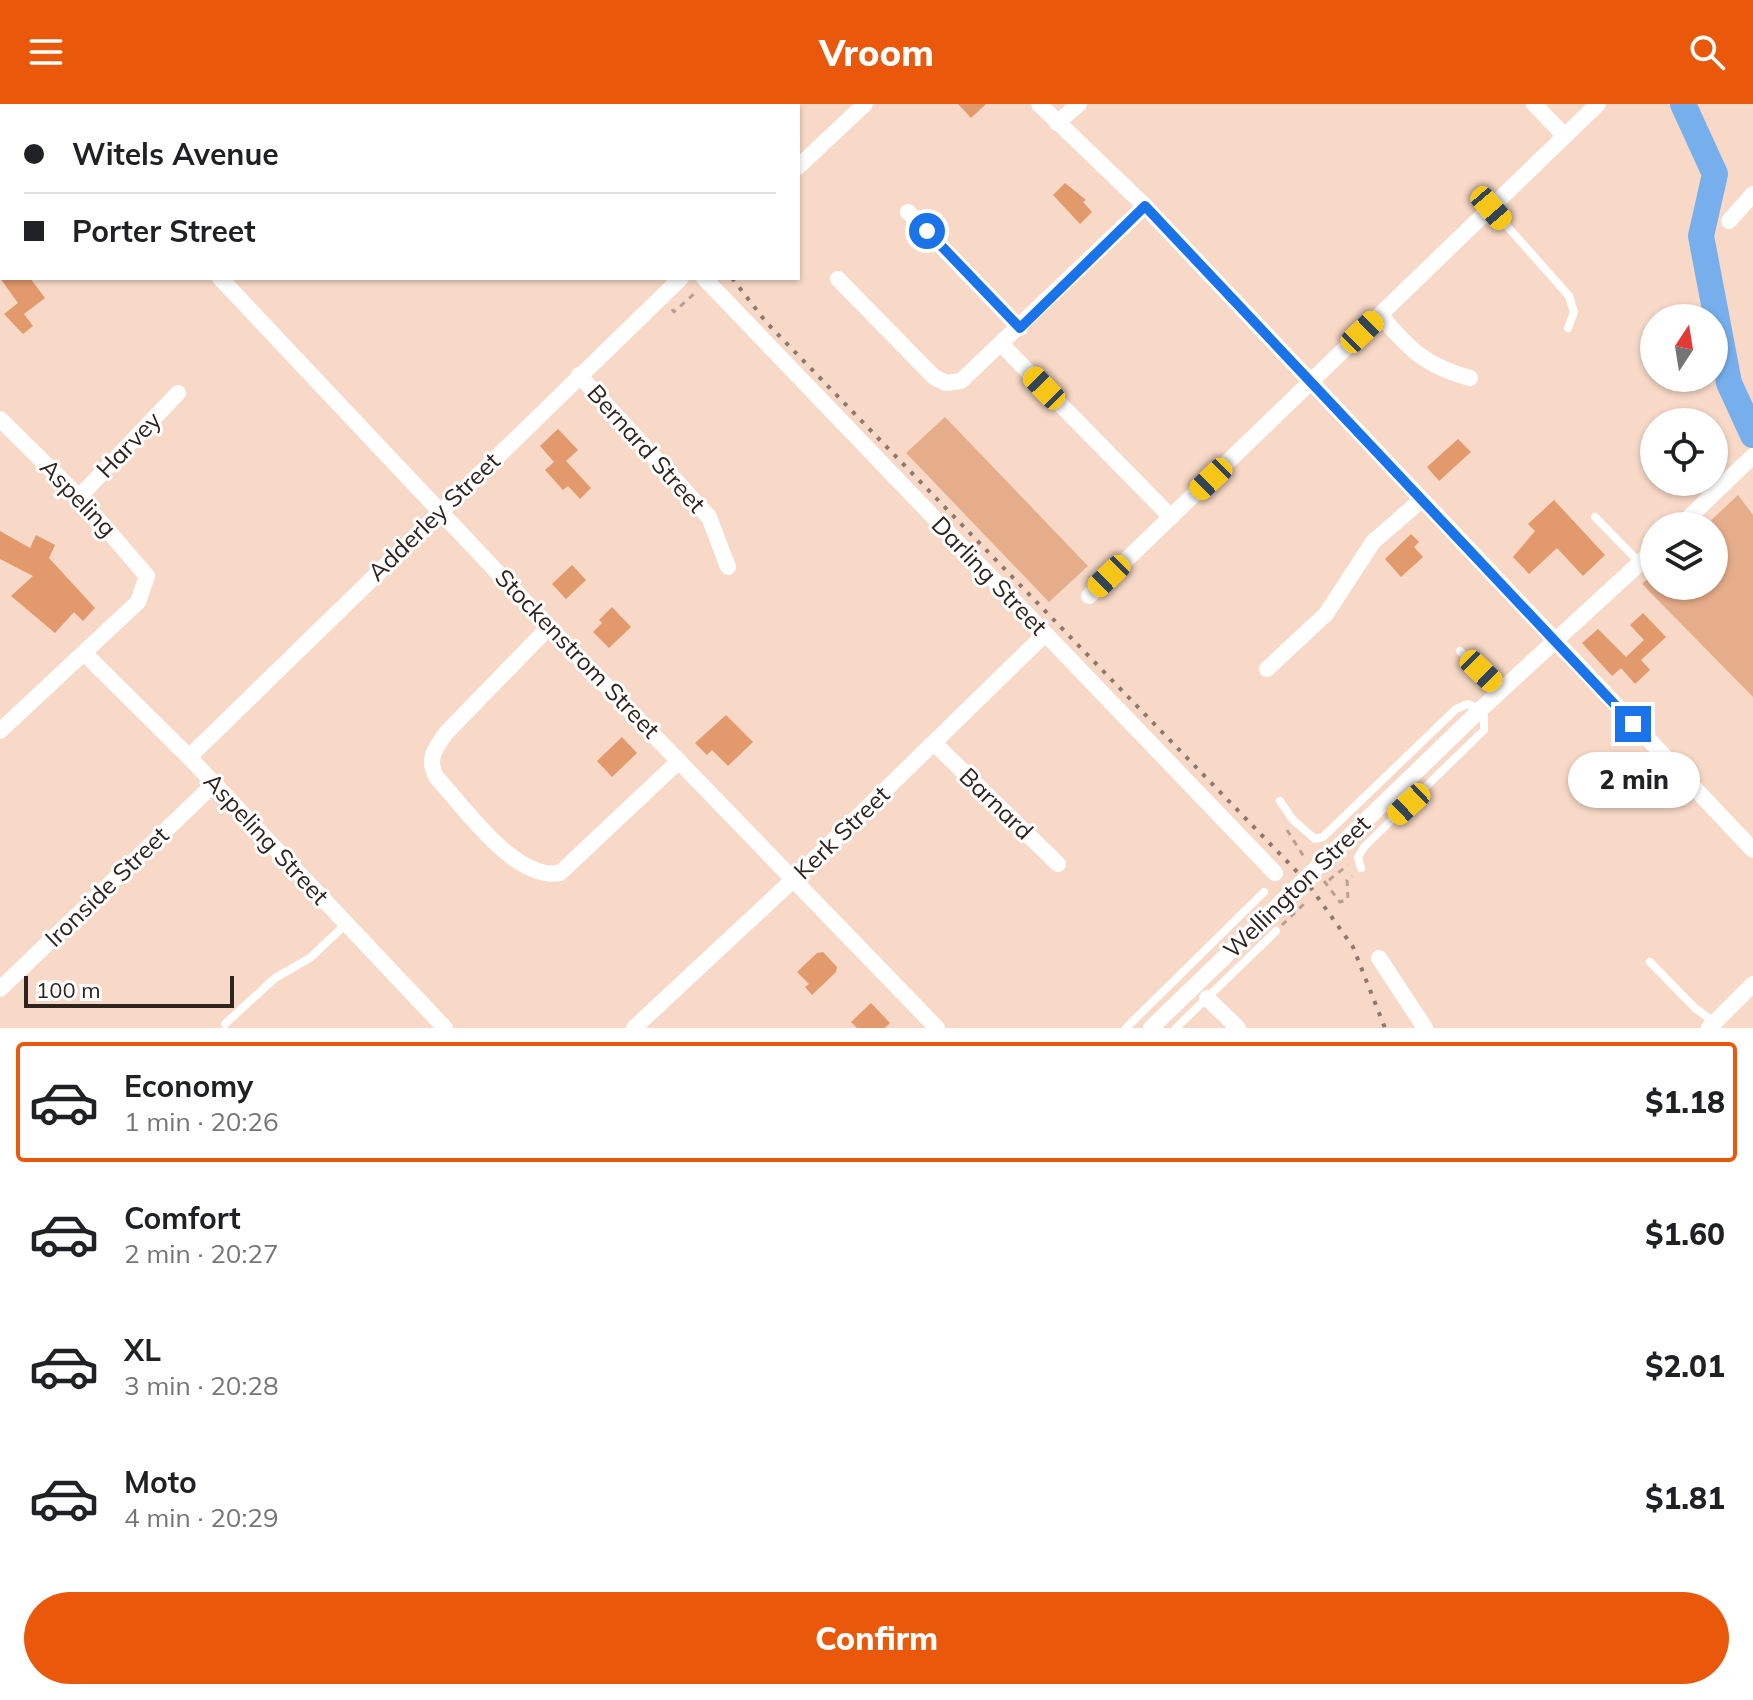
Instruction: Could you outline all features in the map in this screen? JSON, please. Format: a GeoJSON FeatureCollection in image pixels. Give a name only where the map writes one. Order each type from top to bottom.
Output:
{"type":"FeatureCollection","features":[{"type":"Feature","properties":{"kind":"street"},"geometry":{"type":"LineString","coordinates":[[800,165],[865,104]]}},
{"type":"Feature","properties":{"kind":"street"},"geometry":{"type":"LineString","coordinates":[[1039,104],[1145,206],[1420,501],[1556,640],[1753,850]]}},
{"type":"Feature","properties":{"kind":"street"},"geometry":{"type":"LineString","coordinates":[[1057,123],[1079,104]]}},
{"type":"Feature","properties":{"kind":"street"},"geometry":{"type":"LineString","coordinates":[[1534,104],[1564,135]]}},
{"type":"Feature","properties":{"kind":"street"},"geometry":{"type":"LineString","coordinates":[[1089,596],[1598,104]]}},
{"type":"Feature","properties":{"kind":"street"},"geometry":{"type":"LineString","coordinates":[[1729,221],[1753,194]]}},
{"type":"Feature","properties":{"kind":"street"},"geometry":{"type":"LineString","coordinates":[[838,279],[934,377],[946,383],[961,381],[1145,206]]}},
{"type":"Feature","properties":{"kind":"street"},"geometry":{"type":"LineString","coordinates":[[908,212],[1020,328]]}},
{"type":"Feature","properties":{"kind":"street","name":"Stockenstrom Street"},"geometry":{"type":"LineString","coordinates":[[222,280],[549,627],[937,1028]]}},
{"type":"Feature","properties":{"kind":"street","name":"Adderley Street"},"geometry":{"type":"LineString","coordinates":[[189,757],[440,509],[676,283]]}},
{"type":"Feature","properties":{"kind":"street","name":"Darling Street"},"geometry":{"type":"LineString","coordinates":[[702,283],[1275,873]]}},
{"type":"Feature","properties":{"kind":"street"},"geometry":{"type":"LineString","coordinates":[[1380,315],[1414,355],[1447,372],[1470,378]]}},
{"type":"Feature","properties":{"kind":"street"},"geometry":{"type":"LineString","coordinates":[[1002,345],[1171,517]]}},
{"type":"Feature","properties":{"kind":"street","name":"Bernard Street"},"geometry":{"type":"LineString","coordinates":[[579,375],[709,517],[728,567]]}},
{"type":"Feature","properties":{"kind":"street","name":"Harvey"},"geometry":{"type":"LineString","coordinates":[[79,497],[178,393]]}},
{"type":"Feature","properties":{"kind":"street","name":"Aspeling"},"geometry":{"type":"LineString","coordinates":[[0,419],[141,564],[147,582],[138,602],[84,653]]}},
{"type":"Feature","properties":{"kind":"street"},"geometry":{"type":"LineString","coordinates":[[1695,512],[1751,458]]}},
{"type":"Feature","properties":{"kind":"street"},"geometry":{"type":"LineString","coordinates":[[1267,669],[1326,614],[1373,542],[1420,501]]}},
{"type":"Feature","properties":{"kind":"street","name":"Wellington Street"},"geometry":{"type":"LineString","coordinates":[[1151,1028],[1483,708],[1640,563]]}},
{"type":"Feature","properties":{"kind":"street"},"geometry":{"type":"LineString","coordinates":[[549,627],[446,733],[433,753],[431,769],[437,778],[502,848],[537,873],[560,873],[679,761]]}},
{"type":"Feature","properties":{"kind":"street","name":"Kerk Street"},"geometry":{"type":"LineString","coordinates":[[634,1028],[935,744],[1045,634]]}},
{"type":"Feature","properties":{"kind":"street"},"geometry":{"type":"LineString","coordinates":[[0,731],[84,653]]}},
{"type":"Feature","properties":{"kind":"street","name":"Aspeling Street"},"geometry":{"type":"LineString","coordinates":[[84,653],[189,757],[445,1028]]}},
{"type":"Feature","properties":{"kind":"street","name":"Barnard"},"geometry":{"type":"LineString","coordinates":[[935,744],[1058,864]]}},
{"type":"Feature","properties":{"kind":"street","name":"Ironside Street"},"geometry":{"type":"LineString","coordinates":[[0,989],[213,785]]}},
{"type":"Feature","properties":{"kind":"street"},"geometry":{"type":"LineString","coordinates":[[1379,958],[1425,1028]]}},
{"type":"Feature","properties":{"kind":"street"},"geometry":{"type":"LineString","coordinates":[[1712,1025],[1753,984]]}},
{"type":"Feature","properties":{"kind":"street"},"geometry":{"type":"LineString","coordinates":[[1207,998],[1238,1028]]}},
{"type":"Feature","properties":{"kind":"lane"},"geometry":{"type":"LineString","coordinates":[[1491,208],[1569,296],[1574,312],[1568,328]]}},
{"type":"Feature","properties":{"kind":"lane"},"geometry":{"type":"LineString","coordinates":[[1595,517],[1640,563]]}},
{"type":"Feature","properties":{"kind":"lane"},"geometry":{"type":"LineString","coordinates":[[1460,651],[1502,691]]}},
{"type":"Feature","properties":{"kind":"lane"},"geometry":{"type":"LineString","coordinates":[[1280,801],[1307,834],[1315,839],[1323,837],[1456,709],[1468,704],[1483,708],[1484,730],[1371,840],[1358,857],[1361,868]]}},
{"type":"Feature","properties":{"kind":"lane"},"geometry":{"type":"LineString","coordinates":[[1126,1028],[1264,892]]}},
{"type":"Feature","properties":{"kind":"lane"},"geometry":{"type":"LineString","coordinates":[[225,1024],[266,986],[310,958],[346,924]]}},
{"type":"Feature","properties":{"kind":"lane"},"geometry":{"type":"LineString","coordinates":[[1176,1028],[1276,931]]}},
{"type":"Feature","properties":{"kind":"lane"},"geometry":{"type":"LineString","coordinates":[[1650,962],[1712,1025]]}},
{"type":"Feature","properties":{"kind":"path"},"geometry":{"type":"LineString","coordinates":[[676,310],[702,283]]}},
{"type":"Feature","properties":{"kind":"path"},"geometry":{"type":"LineString","coordinates":[[1282,819],[1304,859]]}},
{"type":"Feature","properties":{"kind":"path"},"geometry":{"type":"LineString","coordinates":[[1329,880],[1358,857]]}},
{"type":"Feature","properties":{"kind":"path"},"geometry":{"type":"LineString","coordinates":[[1322,878],[1340,902],[1348,899],[1347,880]]}},
{"type":"Feature","properties":{"kind":"path"},"geometry":{"type":"LineString","coordinates":[[1276,931],[1306,902]]}},
{"type":"Feature","properties":{"kind":"shaded area"},"geometry":{"type":"Polygon","coordinates":[[[945,417],[1088,566],[1049,602],[906,453],[945,417]]]}},
{"type":"Feature","properties":{"kind":"shaded area"},"geometry":{"type":"Polygon","coordinates":[[[1738,495],[1753,515],[1753,697],[1658,600],[1728,600],[1728,512],[1720,512],[1738,495]]]}},
{"type":"Feature","properties":{"kind":"building"},"geometry":{"type":"Polygon","coordinates":[[[958,104],[986,104],[971,118],[958,104]]]}},
{"type":"Feature","properties":{"kind":"building"},"geometry":{"type":"Polygon","coordinates":[[[1065,183],[1086,200],[1083,202],[1092,212],[1080,224],[1053,195],[1065,183]]]}},
{"type":"Feature","properties":{"kind":"building"},"geometry":{"type":"Polygon","coordinates":[[[1,280],[32,280],[45,298],[24,314],[33,326],[23,334],[4,314],[18,303],[1,280]]]}},
{"type":"Feature","properties":{"kind":"building"},"geometry":{"type":"Polygon","coordinates":[[[558,429],[578,450],[566,461],[591,488],[580,499],[568,486],[563,490],[545,470],[554,462],[540,446],[558,429]]]}},
{"type":"Feature","properties":{"kind":"building"},"geometry":{"type":"Polygon","coordinates":[[[1458,439],[1471,452],[1439,481],[1427,467],[1458,439]]]}},
{"type":"Feature","properties":{"kind":"building"},"geometry":{"type":"Polygon","coordinates":[[[1554,500],[1605,555],[1583,576],[1557,548],[1529,574],[1513,557],[1535,531],[1528,524],[1554,500]]]}},
{"type":"Feature","properties":{"kind":"building"},"geometry":{"type":"Polygon","coordinates":[[[0,531],[30,548],[36,535],[55,545],[49,558],[95,608],[83,621],[74,612],[55,633],[11,596],[33,576],[0,559],[0,531]]]}},
{"type":"Feature","properties":{"kind":"building"},"geometry":{"type":"Polygon","coordinates":[[[1411,534],[1419,542],[1414,547],[1423,557],[1401,577],[1385,559],[1411,534]]]}},
{"type":"Feature","properties":{"kind":"building"},"geometry":{"type":"Polygon","coordinates":[[[572,565],[586,580],[566,599],[552,584],[572,565]]]}},
{"type":"Feature","properties":{"kind":"building"},"geometry":{"type":"Polygon","coordinates":[[[612,607],[631,627],[609,648],[593,632],[602,623],[599,620],[612,607]]]}},
{"type":"Feature","properties":{"kind":"building"},"geometry":{"type":"Polygon","coordinates":[[[1643,613],[1666,637],[1641,660],[1650,670],[1635,684],[1621,668],[1612,676],[1582,643],[1598,629],[1626,657],[1644,640],[1630,625],[1643,613]]]}},
{"type":"Feature","properties":{"kind":"building"},"geometry":{"type":"Polygon","coordinates":[[[726,715],[753,742],[728,766],[712,750],[707,755],[695,743],[726,715]]]}},
{"type":"Feature","properties":{"kind":"building"},"geometry":{"type":"Polygon","coordinates":[[[622,737],[637,753],[612,777],[597,761],[622,737]]]}},
{"type":"Feature","properties":{"kind":"building"},"geometry":{"type":"Polygon","coordinates":[[[823,952],[837,967],[836,972],[812,995],[805,987],[809,984],[797,972],[817,953],[823,952]]]}},
{"type":"Feature","properties":{"kind":"building"},"geometry":{"type":"Polygon","coordinates":[[[871,1003],[890,1023],[885,1028],[857,1028],[851,1022],[871,1003]]]}},
{"type":"Feature","properties":{"kind":"waterway"},"geometry":{"type":"LineString","coordinates":[[1683,104],[1715,174],[1701,236],[1729,383],[1753,435]]}},
{"type":"Feature","properties":{"kind":"railway"},"geometry":{"type":"LineString","coordinates":[[734,280],[766,322],[1306,881],[1353,947],[1385,1028]]}},
{"type":"Feature","properties":{"kind":"route"},"geometry":{"type":"LineString","coordinates":[[927,231],[1020,328],[1145,206],[1633,724]]}}]}
